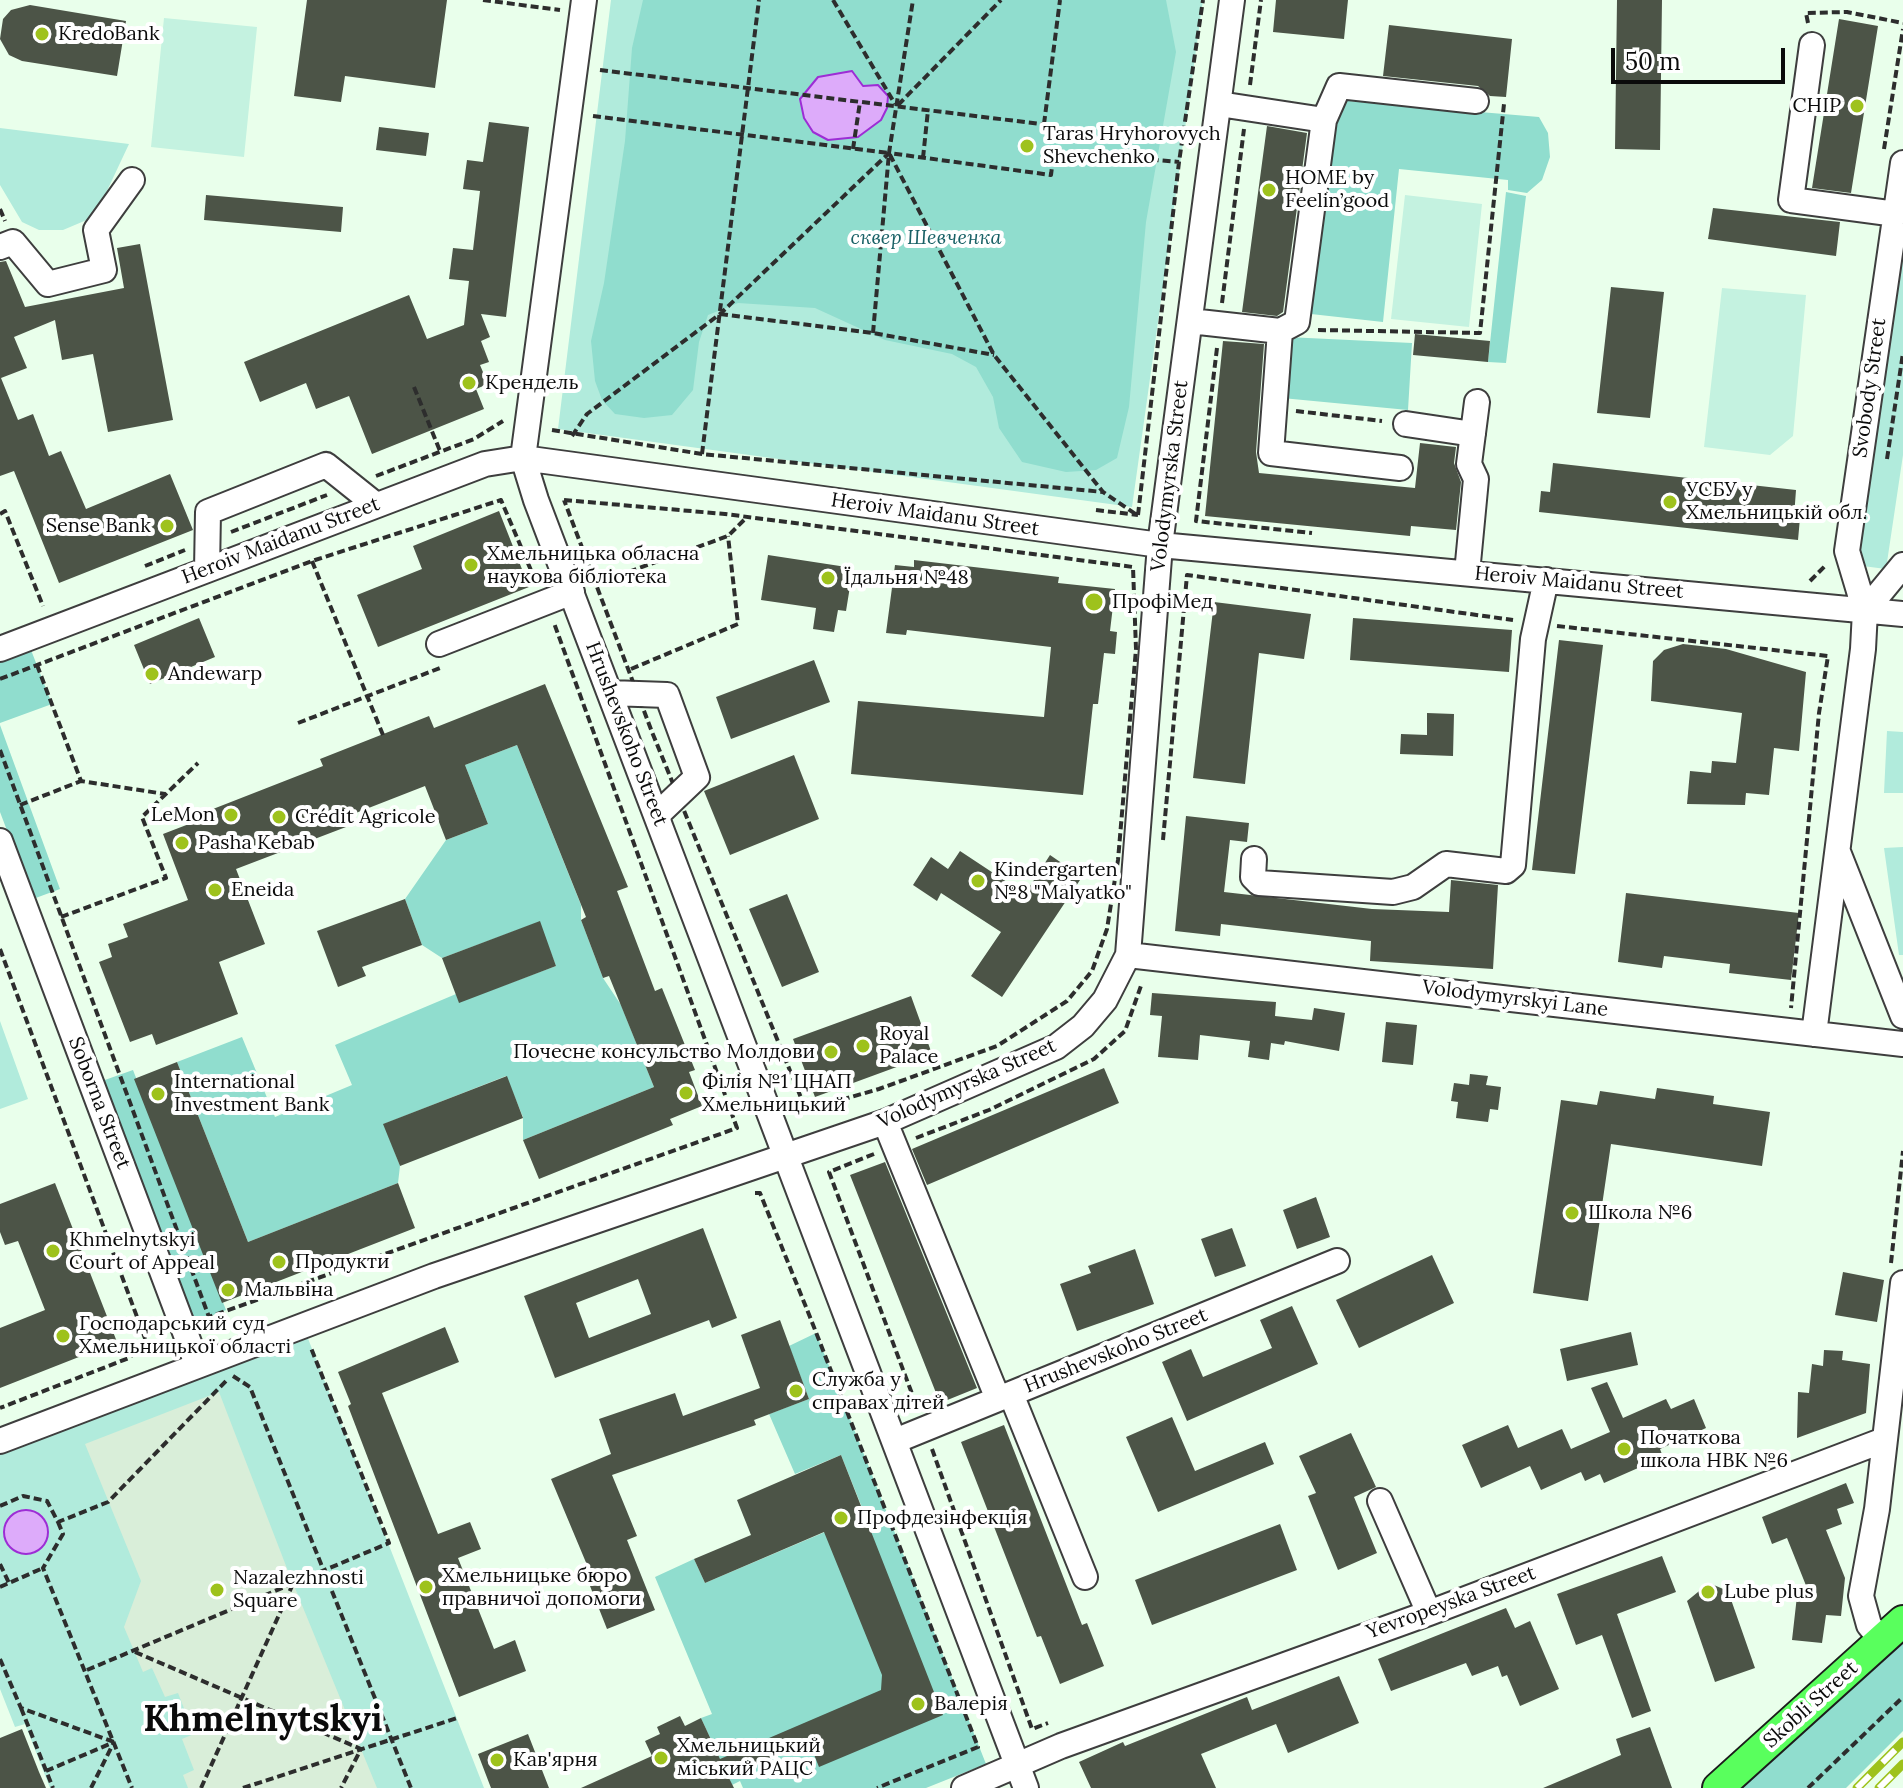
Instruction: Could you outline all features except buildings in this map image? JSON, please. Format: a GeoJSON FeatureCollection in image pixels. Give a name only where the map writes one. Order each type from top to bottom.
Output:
{"type":"FeatureCollection","features":[{"type":"Feature","properties":{"kind":"main road","name":"Skobli Street"},"geometry":{"type":"LineString","coordinates":[[1718,1788],[1892,1631]]}},
{"type":"Feature","properties":{"kind":"street","name":"Volodymyrska Street"},"geometry":{"type":"LineString","coordinates":[[0,1441],[434,1276],[885,1122],[1056,1047],[1083,1026],[1138,956],[1160,545],[1232,0]]}},
{"type":"Feature","properties":{"kind":"street","name":"Hrushevskoho Street"},"geometry":{"type":"LineString","coordinates":[[574,5],[523,458],[1022,1777]]}},
{"type":"Feature","properties":{"kind":"street"},"geometry":{"type":"LineString","coordinates":[[1812,45],[1791,200],[1896,214]]}},
{"type":"Feature","properties":{"kind":"street"},"geometry":{"type":"LineString","coordinates":[[1190,321],[1280,331],[1297,322],[1324,120],[1339,86],[1476,101]]}},
{"type":"Feature","properties":{"kind":"street"},"geometry":{"type":"LineString","coordinates":[[1219,104],[1324,120]]}},
{"type":"Feature","properties":{"kind":"street","name":"Svobody Street"},"geometry":{"type":"LineString","coordinates":[[1893,157],[1896,214],[1847,551],[1865,611],[1837,850],[1903,1015]]}},
{"type":"Feature","properties":{"kind":"street"},"geometry":{"type":"LineString","coordinates":[[0,247],[13,242],[48,284],[104,270],[96,230],[132,180]]}},
{"type":"Feature","properties":{"kind":"street"},"geometry":{"type":"LineString","coordinates":[[1280,331],[1271,453],[1400,468]]}},
{"type":"Feature","properties":{"kind":"street"},"geometry":{"type":"LineString","coordinates":[[1467,573],[1476,479],[1469,464],[1477,402]]}},
{"type":"Feature","properties":{"kind":"street"},"geometry":{"type":"LineString","coordinates":[[1406,424],[1473,434]]}},
{"type":"Feature","properties":{"kind":"street","name":"Heroiv Maidanu Street"},"geometry":{"type":"LineString","coordinates":[[0,649],[485,464],[523,458],[1160,545],[1903,614]]}},
{"type":"Feature","properties":{"kind":"street"},"geometry":{"type":"LineString","coordinates":[[207,570],[208,512],[326,465],[376,505]]}},
{"type":"Feature","properties":{"kind":"street"},"geometry":{"type":"LineString","coordinates":[[1865,611],[1903,565]]}},
{"type":"Feature","properties":{"kind":"street"},"geometry":{"type":"LineString","coordinates":[[1254,859],[1253,877],[1259,883],[1393,892],[1413,887],[1446,864],[1506,871],[1513,865],[1517,853],[1535,623],[1546,580]]}},
{"type":"Feature","properties":{"kind":"street"},"geometry":{"type":"LineString","coordinates":[[439,644],[572,592]]}},
{"type":"Feature","properties":{"kind":"street"},"geometry":{"type":"LineString","coordinates":[[610,693],[667,695],[697,777],[657,815]]}},
{"type":"Feature","properties":{"kind":"street","name":"Soborna Street"},"geometry":{"type":"LineString","coordinates":[[0,841],[197,1364]]}},
{"type":"Feature","properties":{"kind":"street"},"geometry":{"type":"LineString","coordinates":[[1814,1034],[1837,850]]}},
{"type":"Feature","properties":{"kind":"street","name":"Volodymyrskyi Lane"},"geometry":{"type":"LineString","coordinates":[[1138,956],[1903,1044]]}},
{"type":"Feature","properties":{"kind":"street"},"geometry":{"type":"LineString","coordinates":[[885,1122],[1085,1577]]}},
{"type":"Feature","properties":{"kind":"street","name":"Hrushevskoho Street"},"geometry":{"type":"LineString","coordinates":[[895,1441],[1337,1261]]}},
{"type":"Feature","properties":{"kind":"street"},"geometry":{"type":"LineString","coordinates":[[1892,1631],[1869,1625],[1861,1596],[1884,1440],[1897,1277]]}},
{"type":"Feature","properties":{"kind":"street","name":"Yevropeyska Street"},"geometry":{"type":"LineString","coordinates":[[964,1788],[1022,1777],[1089,1736],[1429,1613],[1884,1440]]}},
{"type":"Feature","properties":{"kind":"street"},"geometry":{"type":"LineString","coordinates":[[1380,1501],[1429,1613]]}},
{"type":"Feature","properties":{"kind":"path"},"geometry":{"type":"LineString","coordinates":[[483,0],[574,5]]}},
{"type":"Feature","properties":{"kind":"path"},"geometry":{"type":"LineString","coordinates":[[702,454],[759,0]]}},
{"type":"Feature","properties":{"kind":"path"},"geometry":{"type":"LineString","coordinates":[[833,0],[896,106]]}},
{"type":"Feature","properties":{"kind":"path"},"geometry":{"type":"LineString","coordinates":[[873,333],[889,153],[913,0]]}},
{"type":"Feature","properties":{"kind":"path"},"geometry":{"type":"LineString","coordinates":[[896,106],[1001,0]]}},
{"type":"Feature","properties":{"kind":"path"},"geometry":{"type":"LineString","coordinates":[[1044,124],[1060,0]]}},
{"type":"Feature","properties":{"kind":"path"},"geometry":{"type":"LineString","coordinates":[[1138,515],[1179,162],[1203,0]]}},
{"type":"Feature","properties":{"kind":"path"},"geometry":{"type":"LineString","coordinates":[[1261,0],[1196,521],[1317,534]]}},
{"type":"Feature","properties":{"kind":"path"},"geometry":{"type":"LineString","coordinates":[[1812,45],[1806,13],[1847,12],[1903,23]]}},
{"type":"Feature","properties":{"kind":"path"},"geometry":{"type":"LineString","coordinates":[[1893,157],[1903,29]]}},
{"type":"Feature","properties":{"kind":"path"},"geometry":{"type":"LineString","coordinates":[[597,85],[601,56]]}},
{"type":"Feature","properties":{"kind":"path"},"geometry":{"type":"LineString","coordinates":[[595,101],[593,116],[1051,175],[1055,151],[1057,126],[600,70]]}},
{"type":"Feature","properties":{"kind":"path"},"geometry":{"type":"LineString","coordinates":[[853,149],[860,102]]}},
{"type":"Feature","properties":{"kind":"path"},"geometry":{"type":"LineString","coordinates":[[1280,331],[1480,333],[1504,104]]}},
{"type":"Feature","properties":{"kind":"path"},"geometry":{"type":"LineString","coordinates":[[923,158],[928,110]]}},
{"type":"Feature","properties":{"kind":"path"},"geometry":{"type":"LineString","coordinates":[[1055,151],[1179,162]]}},
{"type":"Feature","properties":{"kind":"path"},"geometry":{"type":"LineString","coordinates":[[565,447],[587,414],[720,314],[889,153]]}},
{"type":"Feature","properties":{"kind":"path"},"geometry":{"type":"LineString","coordinates":[[889,153],[994,355],[1103,492],[1138,515]]}},
{"type":"Feature","properties":{"kind":"path"},"geometry":{"type":"LineString","coordinates":[[720,314],[873,333],[994,355]]}},
{"type":"Feature","properties":{"kind":"path"},"geometry":{"type":"LineString","coordinates":[[414,387],[440,451]]}},
{"type":"Feature","properties":{"kind":"path"},"geometry":{"type":"LineString","coordinates":[[1274,409],[1406,424]]}},
{"type":"Feature","properties":{"kind":"path"},"geometry":{"type":"LineString","coordinates":[[554,415],[552,430],[559,439]]}},
{"type":"Feature","properties":{"kind":"path"},"geometry":{"type":"LineString","coordinates":[[133,571],[494,429]]}},
{"type":"Feature","properties":{"kind":"path"},"geometry":{"type":"LineString","coordinates":[[552,430],[702,454],[1103,492]]}},
{"type":"Feature","properties":{"kind":"path"},"geometry":{"type":"LineString","coordinates":[[0,679],[312,561],[501,500],[545,603],[737,1128],[209,1317],[0,750]]}},
{"type":"Feature","properties":{"kind":"path"},"geometry":{"type":"LineString","coordinates":[[564,500],[747,517],[1133,567],[1136,649],[1118,860],[1107,929],[1092,971],[1067,1001],[997,1046],[879,1089],[806,1110]]}},
{"type":"Feature","properties":{"kind":"path"},"geometry":{"type":"LineString","coordinates":[[1091,510],[1138,515]]}},
{"type":"Feature","properties":{"kind":"path"},"geometry":{"type":"LineString","coordinates":[[0,514],[5,511],[43,606],[29,611]]}},
{"type":"Feature","properties":{"kind":"path"},"geometry":{"type":"LineString","coordinates":[[595,584],[728,536],[747,517]]}},
{"type":"Feature","properties":{"kind":"path"},"geometry":{"type":"LineString","coordinates":[[629,670],[738,624],[728,536]]}},
{"type":"Feature","properties":{"kind":"path"},"geometry":{"type":"LineString","coordinates":[[312,561],[383,735]]}},
{"type":"Feature","properties":{"kind":"path"},"geometry":{"type":"LineString","coordinates":[[1806,582],[1814,580],[1825,564]]}},
{"type":"Feature","properties":{"kind":"path"},"geometry":{"type":"LineString","coordinates":[[1163,841],[1187,575],[1535,623],[1828,656],[1819,713],[1788,1031]]}},
{"type":"Feature","properties":{"kind":"path"},"geometry":{"type":"LineString","coordinates":[[37,665],[81,781]]}},
{"type":"Feature","properties":{"kind":"path"},"geometry":{"type":"LineString","coordinates":[[298,723],[367,697]]}},
{"type":"Feature","properties":{"kind":"path"},"geometry":{"type":"LineString","coordinates":[[61,917],[166,878],[142,817],[198,763]]}},
{"type":"Feature","properties":{"kind":"path"},"geometry":{"type":"LineString","coordinates":[[20,805],[81,781],[165,794]]}},
{"type":"Feature","properties":{"kind":"path"},"geometry":{"type":"LineString","coordinates":[[0,949],[146,1341],[129,1358],[0,1408]]}},
{"type":"Feature","properties":{"kind":"path"},"geometry":{"type":"LineString","coordinates":[[1061,1719],[1032,1729],[829,1172],[989,1110],[1094,1059],[1125,1031],[1138,956]]}},
{"type":"Feature","properties":{"kind":"path"},"geometry":{"type":"LineString","coordinates":[[1897,1277],[1903,1151]]}},
{"type":"Feature","properties":{"kind":"path"},"geometry":{"type":"LineString","coordinates":[[749,1193],[760,1193],[978,1747],[877,1788]]}},
{"type":"Feature","properties":{"kind":"path"},"geometry":{"type":"LineString","coordinates":[[87,1670],[389,1543],[310,1344],[297,1349]]}},
{"type":"Feature","properties":{"kind":"path"},"geometry":{"type":"LineString","coordinates":[[58,1522],[108,1502],[219,1392],[231,1374],[244,1369]]}},
{"type":"Feature","properties":{"kind":"path"},"geometry":{"type":"LineString","coordinates":[[231,1374],[250,1387],[411,1788]]}},
{"type":"Feature","properties":{"kind":"path"},"geometry":{"type":"LineString","coordinates":[[0,1506],[23,1496],[47,1501],[63,1534],[43,1568],[0,1587]]}},
{"type":"Feature","properties":{"kind":"path"},"geometry":{"type":"LineString","coordinates":[[0,1564],[9,1583]]}},
{"type":"Feature","properties":{"kind":"path"},"geometry":{"type":"LineString","coordinates":[[43,1568],[87,1670],[132,1788]]}},
{"type":"Feature","properties":{"kind":"path"},"geometry":{"type":"LineString","coordinates":[[201,1788],[293,1584]]}},
{"type":"Feature","properties":{"kind":"path"},"geometry":{"type":"LineString","coordinates":[[134,1651],[361,1749]]}},
{"type":"Feature","properties":{"kind":"path"},"geometry":{"type":"LineString","coordinates":[[0,1659],[53,1788]]}},
{"type":"Feature","properties":{"kind":"path"},"geometry":{"type":"LineString","coordinates":[[1808,1788],[1903,1697]]}},
{"type":"Feature","properties":{"kind":"path"},"geometry":{"type":"LineString","coordinates":[[21,1708],[114,1742]]}},
{"type":"Feature","properties":{"kind":"path"},"geometry":{"type":"LineString","coordinates":[[243,1788],[457,1718]]}},
{"type":"Feature","properties":{"kind":"path"},"geometry":{"type":"LineString","coordinates":[[46,1771],[114,1742]]}},
{"type":"Feature","properties":{"kind":"path"},"geometry":{"type":"LineString","coordinates":[[91,1788],[114,1742]]}},
{"type":"Feature","properties":{"kind":"path"},"geometry":{"type":"LineString","coordinates":[[341,1788],[361,1749]]}},
{"type":"Feature","properties":{"kind":"green space","name":"сквер Шевченка"},"geometry":{"type":"Polygon","coordinates":[[[611,0],[1203,0],[1132,507],[558,429],[611,0]]]}},
{"type":"Feature","properties":{"kind":"green space","name":"сквер Шевченка"},"geometry":{"type":"Polygon","coordinates":[[[643,0],[1166,0],[1176,52],[1146,222],[1129,407],[1117,458],[1096,470],[1066,472],[1022,462],[999,428],[993,397],[976,367],[952,354],[885,340],[815,308],[738,303],[708,315],[699,342],[693,390],[672,415],[644,418],[615,414],[602,400],[595,381],[591,341],[604,283],[625,141],[632,48],[643,0]]]}},
{"type":"Feature","properties":{"kind":"green space"},"geometry":{"type":"Polygon","coordinates":[[[1338,100],[1539,117],[1548,133],[1550,157],[1542,180],[1527,193],[1508,190],[1508,180],[1399,169],[1383,322],[1311,314],[1338,100]]]}},
{"type":"Feature","properties":{"kind":"green space"},"geometry":{"type":"Polygon","coordinates":[[[0,128],[129,144],[105,195],[89,219],[63,230],[39,230],[22,222],[0,185],[0,128]]]}},
{"type":"Feature","properties":{"kind":"green space"},"geometry":{"type":"Polygon","coordinates":[[[1506,192],[1526,196],[1506,363],[1488,362],[1506,192]]]}},
{"type":"Feature","properties":{"kind":"green space"},"geometry":{"type":"Polygon","coordinates":[[[1903,252],[1903,455],[1886,569],[1855,565],[1903,252]]]}},
{"type":"Feature","properties":{"kind":"green space"},"geometry":{"type":"Polygon","coordinates":[[[1287,337],[1412,343],[1408,410],[1282,398],[1287,337]]]}},
{"type":"Feature","properties":{"kind":"green space"},"geometry":{"type":"Polygon","coordinates":[[[31,650],[52,704],[0,723],[0,662],[31,650]]]}},
{"type":"Feature","properties":{"kind":"green space"},"geometry":{"type":"Polygon","coordinates":[[[0,725],[60,889],[33,899],[0,812],[0,725]]]}},
{"type":"Feature","properties":{"kind":"green space"},"geometry":{"type":"Polygon","coordinates":[[[1887,731],[1903,732],[1903,793],[1884,793],[1887,731]]]}},
{"type":"Feature","properties":{"kind":"green space"},"geometry":{"type":"Polygon","coordinates":[[[517,745],[581,905],[581,920],[603,978],[621,1005],[654,1087],[523,1140],[523,1117],[506,1076],[384,1124],[400,1166],[398,1183],[248,1242],[177,1062],[242,1037],[275,1117],[352,1085],[335,1045],[456,994],[459,1002],[556,966],[539,922],[442,958],[422,945],[405,899],[446,840],[488,824],[465,765],[517,745]]]}},
{"type":"Feature","properties":{"kind":"green space"},"geometry":{"type":"Polygon","coordinates":[[[1903,847],[1903,955],[1899,955],[1884,848],[1903,847]]]}},
{"type":"Feature","properties":{"kind":"green space"},"geometry":{"type":"Polygon","coordinates":[[[0,1021],[28,1099],[0,1109],[0,1021]]]}},
{"type":"Feature","properties":{"kind":"green space"},"geometry":{"type":"Polygon","coordinates":[[[133,1070],[226,1310],[193,1323],[102,1081],[133,1070]]]}},
{"type":"Feature","properties":{"kind":"green space"},"geometry":{"type":"Polygon","coordinates":[[[816,1333],[986,1764],[926,1788],[743,1788],[740,1781],[732,1785],[701,1718],[712,1714],[655,1577],[694,1559],[705,1583],[865,1515],[841,1455],[795,1474],[769,1414],[809,1399],[789,1346],[816,1333]]]}},
{"type":"Feature","properties":{"kind":"green space"},"geometry":{"type":"Polygon","coordinates":[[[307,1336],[484,1788],[50,1788],[25,1724],[15,1727],[0,1689],[0,1453],[307,1336]]]}},
{"type":"Feature","properties":{"kind":"green space"},"geometry":{"type":"Polygon","coordinates":[[[1903,1635],[1903,1731],[1846,1788],[1734,1788],[1903,1635]]]}},
{"type":"Feature","properties":{"kind":"shaded area"},"geometry":{"type":"Polygon","coordinates":[[[164,18],[257,27],[244,157],[151,147],[164,18]]]}},
{"type":"Feature","properties":{"kind":"shaded area"},"geometry":{"type":"Polygon","coordinates":[[[852,71],[863,86],[878,85],[888,96],[887,108],[881,120],[858,137],[828,140],[813,132],[804,118],[800,99],[818,77],[852,71]]]}},
{"type":"Feature","properties":{"kind":"shaded area"},"geometry":{"type":"Polygon","coordinates":[[[1405,195],[1482,204],[1469,327],[1391,319],[1405,195]]]}},
{"type":"Feature","properties":{"kind":"shaded area"},"geometry":{"type":"Polygon","coordinates":[[[1722,288],[1806,295],[1793,436],[1770,455],[1704,447],[1722,288]]]}},
{"type":"Feature","properties":{"kind":"shaded area","name":"Nazalezhnosti Square"},"geometry":{"type":"Polygon","coordinates":[[[219,1392],[377,1788],[188,1788],[183,1775],[194,1770],[182,1739],[194,1734],[178,1693],[165,1697],[152,1668],[143,1672],[124,1627],[141,1581],[85,1444],[219,1392]]]}},
{"type":"Feature","properties":{"kind":"shaded area"},"geometry":{"type":"Polygon","coordinates":[[[26,1510],[42,1516],[48,1532],[42,1548],[26,1554],[10,1548],[4,1532],[10,1516],[26,1510]]]}},
{"type":"Feature","properties":{"kind":"railway"},"geometry":{"type":"LineString","coordinates":[[1857,1788],[1903,1742]]}},
{"type":"Feature","properties":{"kind":"railway"},"geometry":{"type":"LineString","coordinates":[[1879,1788],[1903,1764]]}},
{"type":"Feature","properties":{"kind":"place","name":"KredoBank"},"geometry":{"type":"Point","coordinates":[42,34]}},
{"type":"Feature","properties":{"kind":"place","name":"CHIP"},"geometry":{"type":"Point","coordinates":[1857,106]}},
{"type":"Feature","properties":{"kind":"place","name":"Taras Hryhorovych Shevchenko"},"geometry":{"type":"Point","coordinates":[1027,146]}},
{"type":"Feature","properties":{"kind":"place","name":"HOME by Feelin’good"},"geometry":{"type":"Point","coordinates":[1269,190]}},
{"type":"Feature","properties":{"kind":"place","name":"Крендель"},"geometry":{"type":"Point","coordinates":[469,383]}},
{"type":"Feature","properties":{"kind":"place","name":"УСБУ у Хмельницькій обл."},"geometry":{"type":"Point","coordinates":[1670,502]}},
{"type":"Feature","properties":{"kind":"place","name":"Sense Bank"},"geometry":{"type":"Point","coordinates":[167,526]}},
{"type":"Feature","properties":{"kind":"place","name":"Хмельницька обласна наукова бібліотека"},"geometry":{"type":"Point","coordinates":[471,565]}},
{"type":"Feature","properties":{"kind":"place","name":"Їдальня №48"},"geometry":{"type":"Point","coordinates":[828,578]}},
{"type":"Feature","properties":{"kind":"place","name":"ПрофіМед"},"geometry":{"type":"Point","coordinates":[1094,602]}},
{"type":"Feature","properties":{"kind":"place","name":"Andewarp"},"geometry":{"type":"Point","coordinates":[152,674]}},
{"type":"Feature","properties":{"kind":"place","name":"LeMon"},"geometry":{"type":"Point","coordinates":[231,815]}},
{"type":"Feature","properties":{"kind":"place","name":"Crédit Agricole"},"geometry":{"type":"Point","coordinates":[279,817]}},
{"type":"Feature","properties":{"kind":"place","name":"Pasha Kebab"},"geometry":{"type":"Point","coordinates":[182,843]}},
{"type":"Feature","properties":{"kind":"place","name":"Kindergarten №8 \"Malyatko\""},"geometry":{"type":"Point","coordinates":[978,881]}},
{"type":"Feature","properties":{"kind":"place","name":"Eneida"},"geometry":{"type":"Point","coordinates":[215,890]}},
{"type":"Feature","properties":{"kind":"place","name":"Royal Palace"},"geometry":{"type":"Point","coordinates":[863,1046]}},
{"type":"Feature","properties":{"kind":"place","name":"Почесне консульство Молдови"},"geometry":{"type":"Point","coordinates":[831,1052]}},
{"type":"Feature","properties":{"kind":"place","name":"Філія №1 ЦНАП Хмельницький"},"geometry":{"type":"Point","coordinates":[686,1093]}},
{"type":"Feature","properties":{"kind":"place","name":"International Investment Bank"},"geometry":{"type":"Point","coordinates":[158,1094]}},
{"type":"Feature","properties":{"kind":"place","name":"Школа №6"},"geometry":{"type":"Point","coordinates":[1572,1213]}},
{"type":"Feature","properties":{"kind":"place","name":"Khmelnytskyi Court of Appeal"},"geometry":{"type":"Point","coordinates":[53,1251]}},
{"type":"Feature","properties":{"kind":"place","name":"Продукти"},"geometry":{"type":"Point","coordinates":[279,1262]}},
{"type":"Feature","properties":{"kind":"place","name":"Мальвіна"},"geometry":{"type":"Point","coordinates":[228,1290]}},
{"type":"Feature","properties":{"kind":"place","name":"Господарський суд Хмельницької області"},"geometry":{"type":"Point","coordinates":[63,1336]}},
{"type":"Feature","properties":{"kind":"place","name":"Служба у справах дітей"},"geometry":{"type":"Point","coordinates":[796,1391]}},
{"type":"Feature","properties":{"kind":"place","name":"Початкова школа НВК №6"},"geometry":{"type":"Point","coordinates":[1624,1449]}},
{"type":"Feature","properties":{"kind":"place","name":"Профдезінфекція"},"geometry":{"type":"Point","coordinates":[841,1518]}},
{"type":"Feature","properties":{"kind":"place","name":"Хмельницьке бюро правничої допомоги"},"geometry":{"type":"Point","coordinates":[426,1587]}},
{"type":"Feature","properties":{"kind":"place","name":"Nazalezhnosti Square"},"geometry":{"type":"Point","coordinates":[217,1590]}},
{"type":"Feature","properties":{"kind":"place","name":"Lube plus"},"geometry":{"type":"Point","coordinates":[1708,1592]}},
{"type":"Feature","properties":{"kind":"place","name":"Валерія"},"geometry":{"type":"Point","coordinates":[918,1704]}},
{"type":"Feature","properties":{"kind":"place","name":"Хмельницький міський РАЦС"},"geometry":{"type":"Point","coordinates":[661,1758]}},
{"type":"Feature","properties":{"kind":"place","name":"Кав'ярня"},"geometry":{"type":"Point","coordinates":[497,1760]}},
{"type":"Feature","properties":{"kind":"district","name":"Khmelnytskyi"},"geometry":{"type":"Point","coordinates":[263,1721]}}]}
